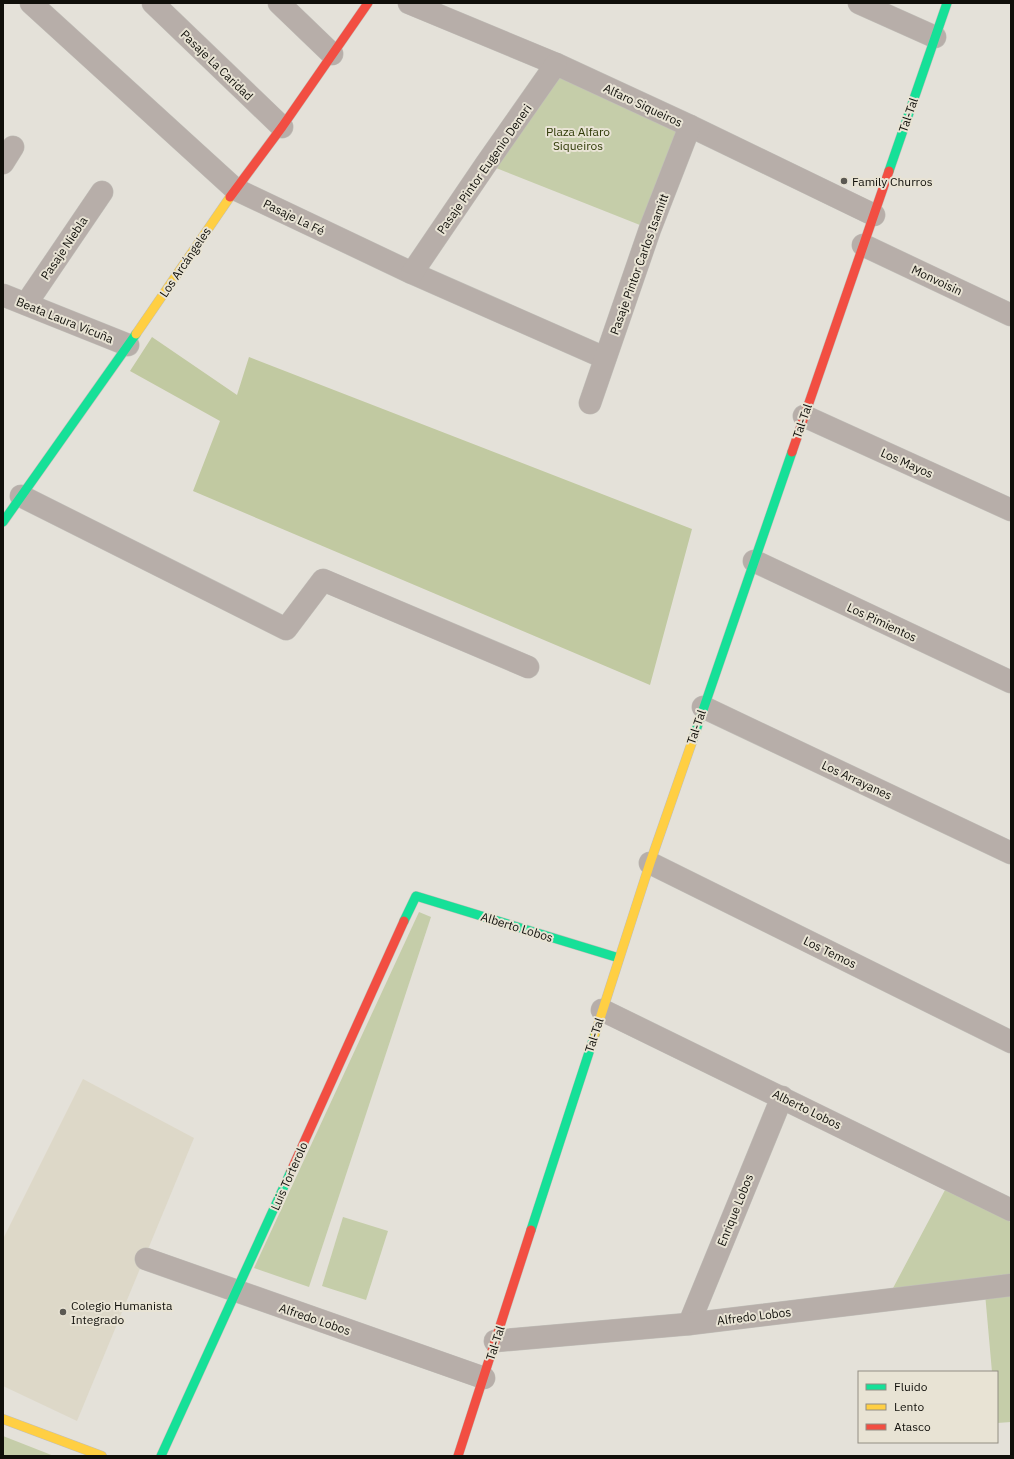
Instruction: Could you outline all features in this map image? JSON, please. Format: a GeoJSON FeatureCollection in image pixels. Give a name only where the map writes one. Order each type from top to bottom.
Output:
{"type":"FeatureCollection","features":[{"type":"Feature","properties":{"kind":"street","name":"Pasaje La Fé"},"geometry":{"type":"LineString","coordinates":[[31,3],[234,189],[412,274],[605,358]]}},
{"type":"Feature","properties":{"kind":"street","name":"Pasaje La Caridad"},"geometry":{"type":"LineString","coordinates":[[153,3],[282,126]]}},
{"type":"Feature","properties":{"kind":"street"},"geometry":{"type":"LineString","coordinates":[[279,3],[332,54]]}},
{"type":"Feature","properties":{"kind":"street","name":"Los Arcángeles"},"geometry":{"type":"LineString","coordinates":[[3,522],[128,345],[234,189],[282,126],[368,3]]}},
{"type":"Feature","properties":{"kind":"street","name":"Alfaro Siqueiros"},"geometry":{"type":"LineString","coordinates":[[409,3],[556,64],[690,126],[874,215]]}},
{"type":"Feature","properties":{"kind":"street"},"geometry":{"type":"LineString","coordinates":[[859,3],[935,37]]}},
{"type":"Feature","properties":{"kind":"street","name":"Tal-Tal"},"geometry":{"type":"LineString","coordinates":[[458,1456],[650,863],[947,3]]}},
{"type":"Feature","properties":{"kind":"street","name":"Pasaje Pintor Eugenio Deneri"},"geometry":{"type":"LineString","coordinates":[[412,274],[556,64]]}},
{"type":"Feature","properties":{"kind":"street","name":"Pasaje Pintor Carlos Isamitt"},"geometry":{"type":"LineString","coordinates":[[590,403],[650,229],[690,126]]}},
{"type":"Feature","properties":{"kind":"street","name":"Pasaje Niebla"},"geometry":{"type":"LineString","coordinates":[[26,304],[102,192]]}},
{"type":"Feature","properties":{"kind":"street","name":"Monvoisin"},"geometry":{"type":"LineString","coordinates":[[863,245],[1011,315]]}},
{"type":"Feature","properties":{"kind":"street","name":"Beata Laura Vicuña"},"geometry":{"type":"LineString","coordinates":[[3,295],[128,345]]}},
{"type":"Feature","properties":{"kind":"street","name":"Los Mayos"},"geometry":{"type":"LineString","coordinates":[[804,416],[1011,510]]}},
{"type":"Feature","properties":{"kind":"street"},"geometry":{"type":"LineString","coordinates":[[21,496],[286,629],[323,580],[528,667]]}},
{"type":"Feature","properties":{"kind":"street","name":"Los Pimientos"},"geometry":{"type":"LineString","coordinates":[[754,561],[1011,682]]}},
{"type":"Feature","properties":{"kind":"street","name":"Los Arrayanes"},"geometry":{"type":"LineString","coordinates":[[703,707],[1011,853]]}},
{"type":"Feature","properties":{"kind":"street","name":"Los Temos"},"geometry":{"type":"LineString","coordinates":[[650,863],[1011,1042]]}},
{"type":"Feature","properties":{"kind":"street","name":"Alberto Lobos"},"geometry":{"type":"LineString","coordinates":[[416,896],[619,958]]}},
{"type":"Feature","properties":{"kind":"street","name":"Luis Torterolo"},"geometry":{"type":"LineString","coordinates":[[161,1456],[416,896]]}},
{"type":"Feature","properties":{"kind":"street","name":"Alberto Lobos"},"geometry":{"type":"LineString","coordinates":[[602,1010],[1011,1210]]}},
{"type":"Feature","properties":{"kind":"street","name":"Enrique Lobos"},"geometry":{"type":"LineString","coordinates":[[689,1324],[782,1097]]}},
{"type":"Feature","properties":{"kind":"street","name":"Alfredo Lobos"},"geometry":{"type":"LineString","coordinates":[[146,1259],[484,1378]]}},
{"type":"Feature","properties":{"kind":"street","name":"Alfredo Lobos"},"geometry":{"type":"LineString","coordinates":[[495,1341],[689,1324],[1011,1285]]}},
{"type":"Feature","properties":{"kind":"street"},"geometry":{"type":"LineString","coordinates":[[3,1419],[102,1456]]}},
{"type":"Feature","properties":{"kind":"shaded area","name":"Colegio Humanista Integrado"},"geometry":{"type":"Polygon","coordinates":[[[83,1079],[194,1138],[77,1421],[3,1386],[3,1239],[83,1079]]]}},
{"type":"Feature","properties":{"kind":"green space","name":"Plaza Alfaro Siqueiros"},"geometry":{"type":"Polygon","coordinates":[[[556,64],[690,126],[650,229],[486,164],[556,64]]]}},
{"type":"Feature","properties":{"kind":"green space"},"geometry":{"type":"Polygon","coordinates":[[[152,337],[237,395],[249,357],[692,529],[650,685],[193,491],[220,421],[130,371],[152,337]]]}},
{"type":"Feature","properties":{"kind":"green space"},"geometry":{"type":"Polygon","coordinates":[[[419,912],[431,917],[309,1287],[254,1268],[419,912]]]}},
{"type":"Feature","properties":{"kind":"green space"},"geometry":{"type":"Polygon","coordinates":[[[945,1190],[1011,1222],[1011,1422],[998,1423],[998,1371],[992,1371],[984,1282],[892,1290],[945,1190]]]}},
{"type":"Feature","properties":{"kind":"green space"},"geometry":{"type":"Polygon","coordinates":[[[343,1217],[388,1231],[366,1300],[322,1286],[343,1217]]]}},
{"type":"Feature","properties":{"kind":"green space"},"geometry":{"type":"Polygon","coordinates":[[[3,1436],[54,1456],[3,1456],[3,1436]]]}},
{"type":"Feature","properties":{"kind":"traffic: fast"},"geometry":{"type":"LineString","coordinates":[[889,171],[947,3]]}},
{"type":"Feature","properties":{"kind":"traffic: fast"},"geometry":{"type":"LineString","coordinates":[[3,522],[136,334]]}},
{"type":"Feature","properties":{"kind":"traffic: fast"},"geometry":{"type":"LineString","coordinates":[[692,742],[792,452]]}},
{"type":"Feature","properties":{"kind":"traffic: fast"},"geometry":{"type":"LineString","coordinates":[[404,921],[416,896],[619,958]]}},
{"type":"Feature","properties":{"kind":"traffic: fast"},"geometry":{"type":"LineString","coordinates":[[531,1230],[595,1034]]}},
{"type":"Feature","properties":{"kind":"traffic: fast"},"geometry":{"type":"LineString","coordinates":[[161,1456],[291,1171]]}},
{"type":"Feature","properties":{"kind":"traffic: slow"},"geometry":{"type":"LineString","coordinates":[[136,334],[230,197]]}},
{"type":"Feature","properties":{"kind":"traffic: slow"},"geometry":{"type":"LineString","coordinates":[[595,1034],[650,863],[692,742]]}},
{"type":"Feature","properties":{"kind":"traffic: slow"},"geometry":{"type":"LineString","coordinates":[[3,1419],[102,1456]]}},
{"type":"Feature","properties":{"kind":"traffic: jam"},"geometry":{"type":"LineString","coordinates":[[230,197],[282,127],[368,3]]}},
{"type":"Feature","properties":{"kind":"traffic: jam"},"geometry":{"type":"LineString","coordinates":[[792,452],[889,171]]}},
{"type":"Feature","properties":{"kind":"traffic: jam"},"geometry":{"type":"LineString","coordinates":[[291,1171],[404,921]]}},
{"type":"Feature","properties":{"kind":"traffic: jam"},"geometry":{"type":"LineString","coordinates":[[458,1456],[531,1230]]}},
{"type":"Feature","properties":{"kind":"place","name":"Family Churros"},"geometry":{"type":"Point","coordinates":[844,181]}},
{"type":"Feature","properties":{"kind":"place","name":"Colegio Humanista Integrado"},"geometry":{"type":"Point","coordinates":[63,1312]}}]}
